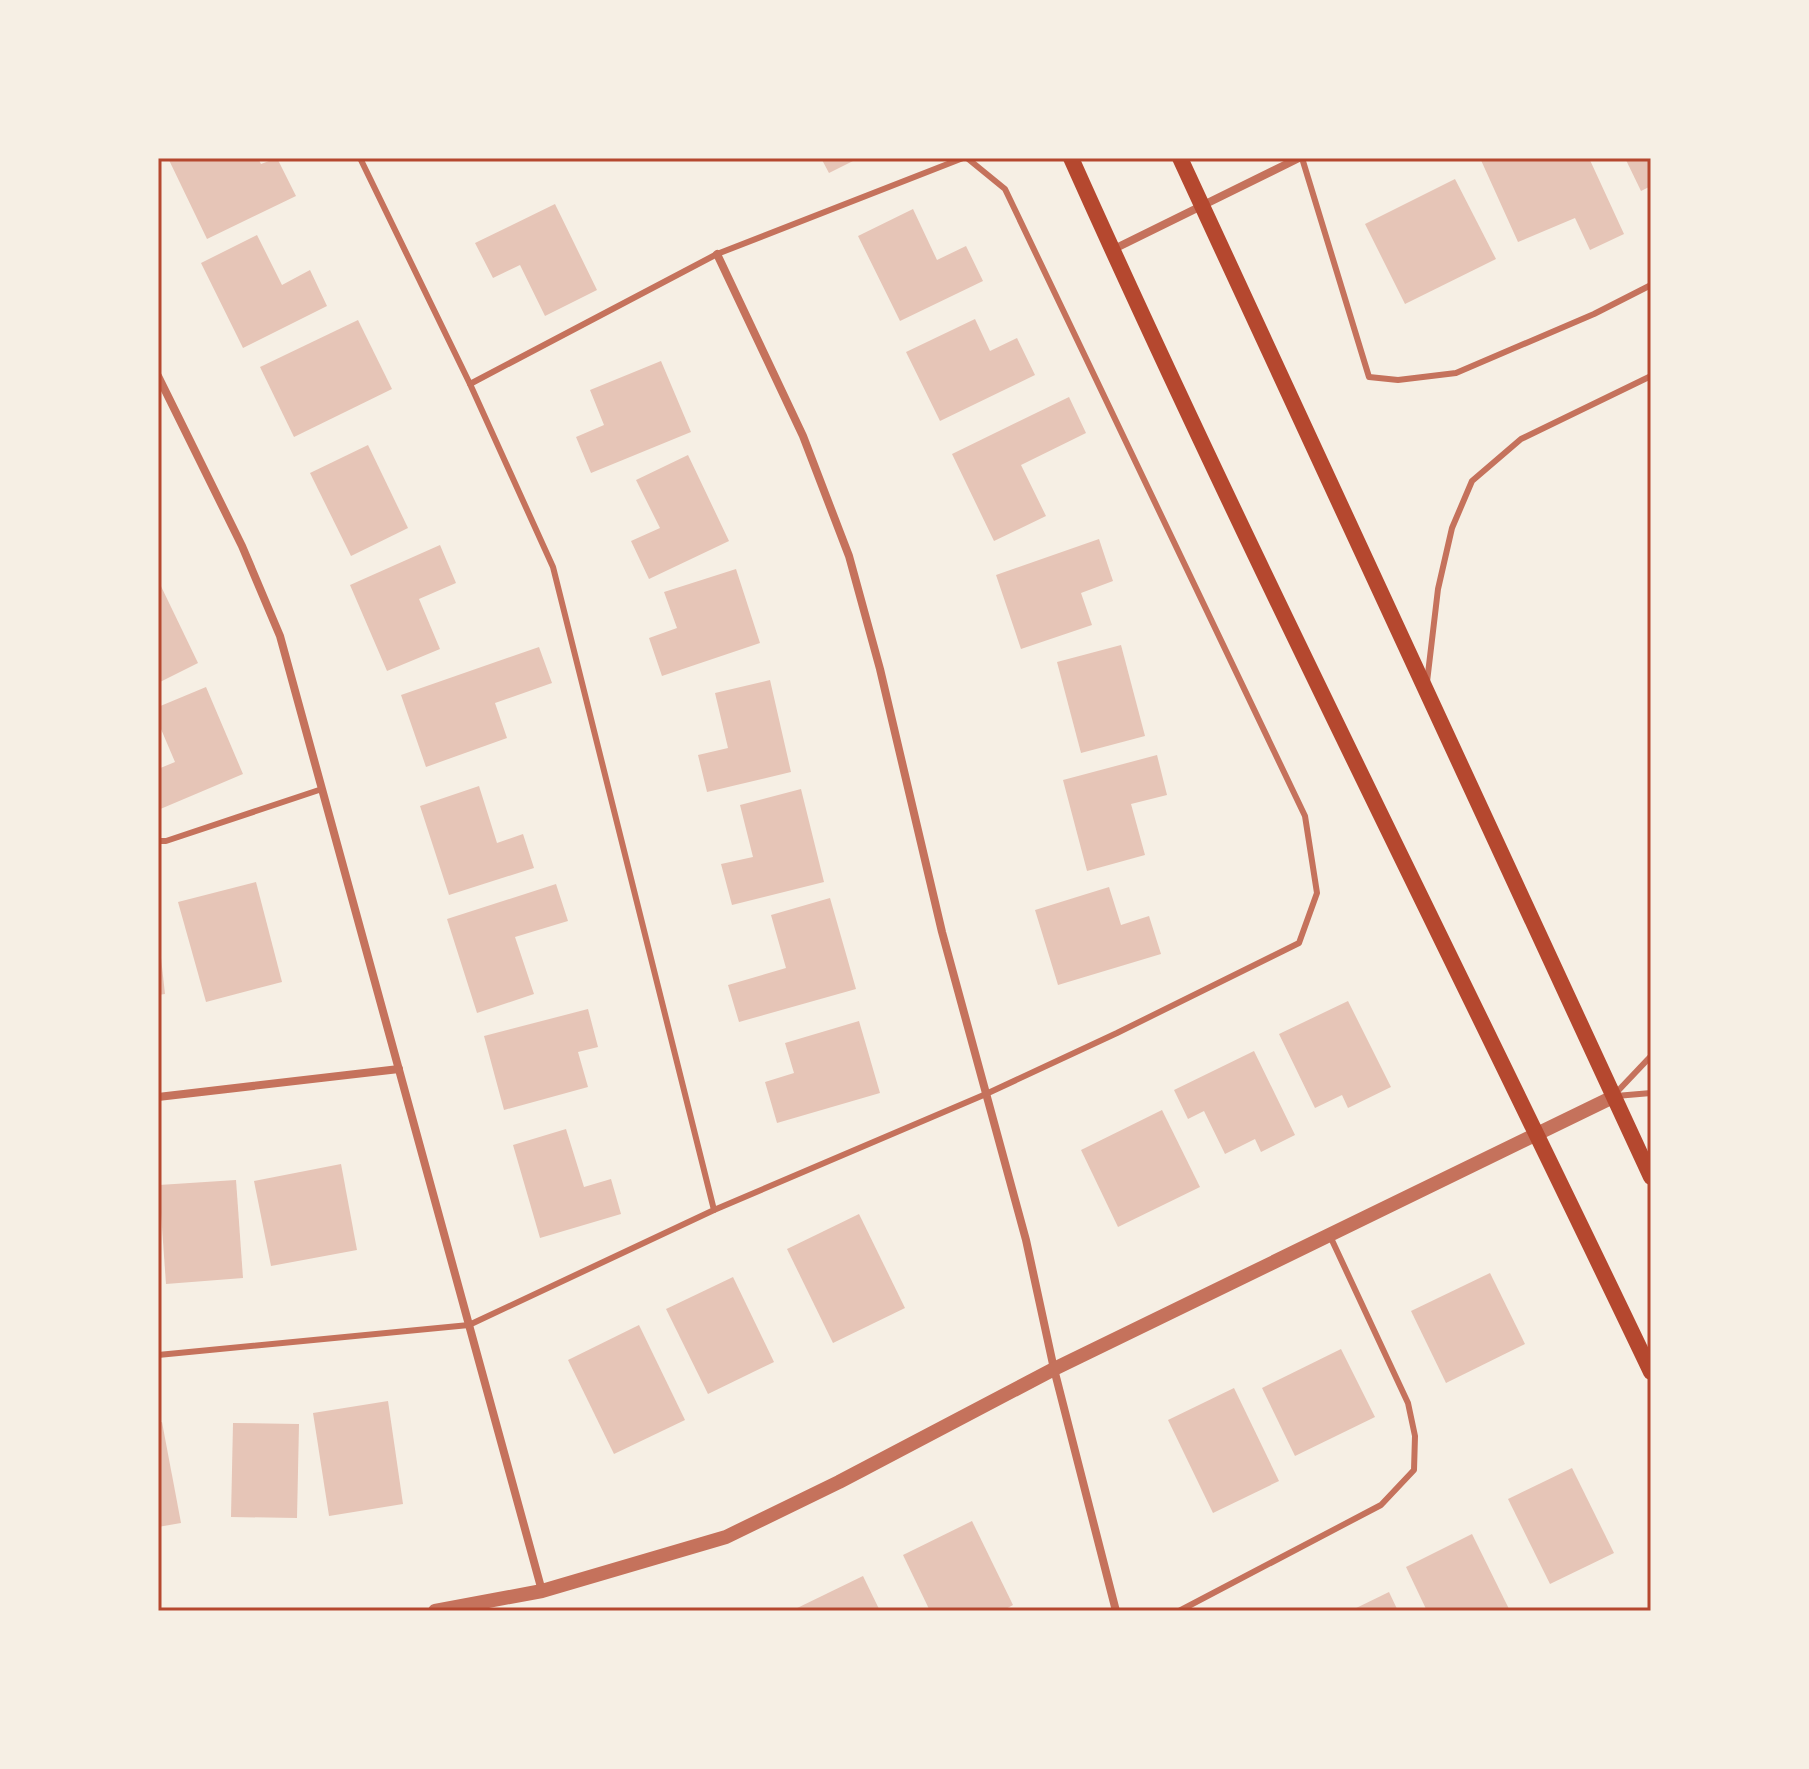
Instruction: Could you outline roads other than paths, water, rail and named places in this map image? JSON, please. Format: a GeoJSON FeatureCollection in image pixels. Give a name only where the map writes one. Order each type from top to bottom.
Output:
{"type":"FeatureCollection","features":[{"type":"Feature","properties":{"kind":"main road"},"geometry":{"type":"LineString","coordinates":[[1071,158],[1210,463],[1651,1372]]}},
{"type":"Feature","properties":{"kind":"main road"},"geometry":{"type":"LineString","coordinates":[[1180,158],[1651,1177]]}},
{"type":"Feature","properties":{"kind":"street"},"geometry":{"type":"LineString","coordinates":[[1112,250],[1300,158]]}},
{"type":"Feature","properties":{"kind":"street"},"geometry":{"type":"LineString","coordinates":[[717,254],[803,436],[849,556],[880,669],[942,932],[1026,1240],[1054,1369],[1116,1611]]}},
{"type":"Feature","properties":{"kind":"street"},"geometry":{"type":"LineString","coordinates":[[158,376],[242,546],[280,636],[542,1591]]}},
{"type":"Feature","properties":{"kind":"street"},"geometry":{"type":"LineString","coordinates":[[158,1097],[399,1069]]}},
{"type":"Feature","properties":{"kind":"street"},"geometry":{"type":"LineString","coordinates":[[435,1611],[542,1591],[726,1537],[839,1482],[1054,1369],[1613,1097]]}},
{"type":"Feature","properties":{"kind":"lane"},"geometry":{"type":"LineString","coordinates":[[360,158],[470,384],[553,567],[714,1210]]}},
{"type":"Feature","properties":{"kind":"lane"},"geometry":{"type":"LineString","coordinates":[[158,1355],[469,1325],[714,1210],[986,1094],[1299,943],[1317,893],[1305,816],[1005,189],[965,158],[717,254],[470,384]]}},
{"type":"Feature","properties":{"kind":"lane"},"geometry":{"type":"LineString","coordinates":[[1300,158],[1369,377],[1398,380],[1456,373],[1594,314],[1651,285]]}},
{"type":"Feature","properties":{"kind":"lane"},"geometry":{"type":"LineString","coordinates":[[1426,689],[1438,589],[1452,528],[1472,481],[1521,439],[1651,376]]}},
{"type":"Feature","properties":{"kind":"lane"},"geometry":{"type":"LineString","coordinates":[[158,841],[166,841],[322,789]]}},
{"type":"Feature","properties":{"kind":"lane"},"geometry":{"type":"LineString","coordinates":[[1613,1097],[1651,1056]]}},
{"type":"Feature","properties":{"kind":"lane"},"geometry":{"type":"LineString","coordinates":[[1613,1097],[1651,1093]]}},
{"type":"Feature","properties":{"kind":"lane"},"geometry":{"type":"LineString","coordinates":[[1179,1611],[1381,1505],[1414,1470],[1415,1436],[1408,1403],[1329,1234]]}}]}
